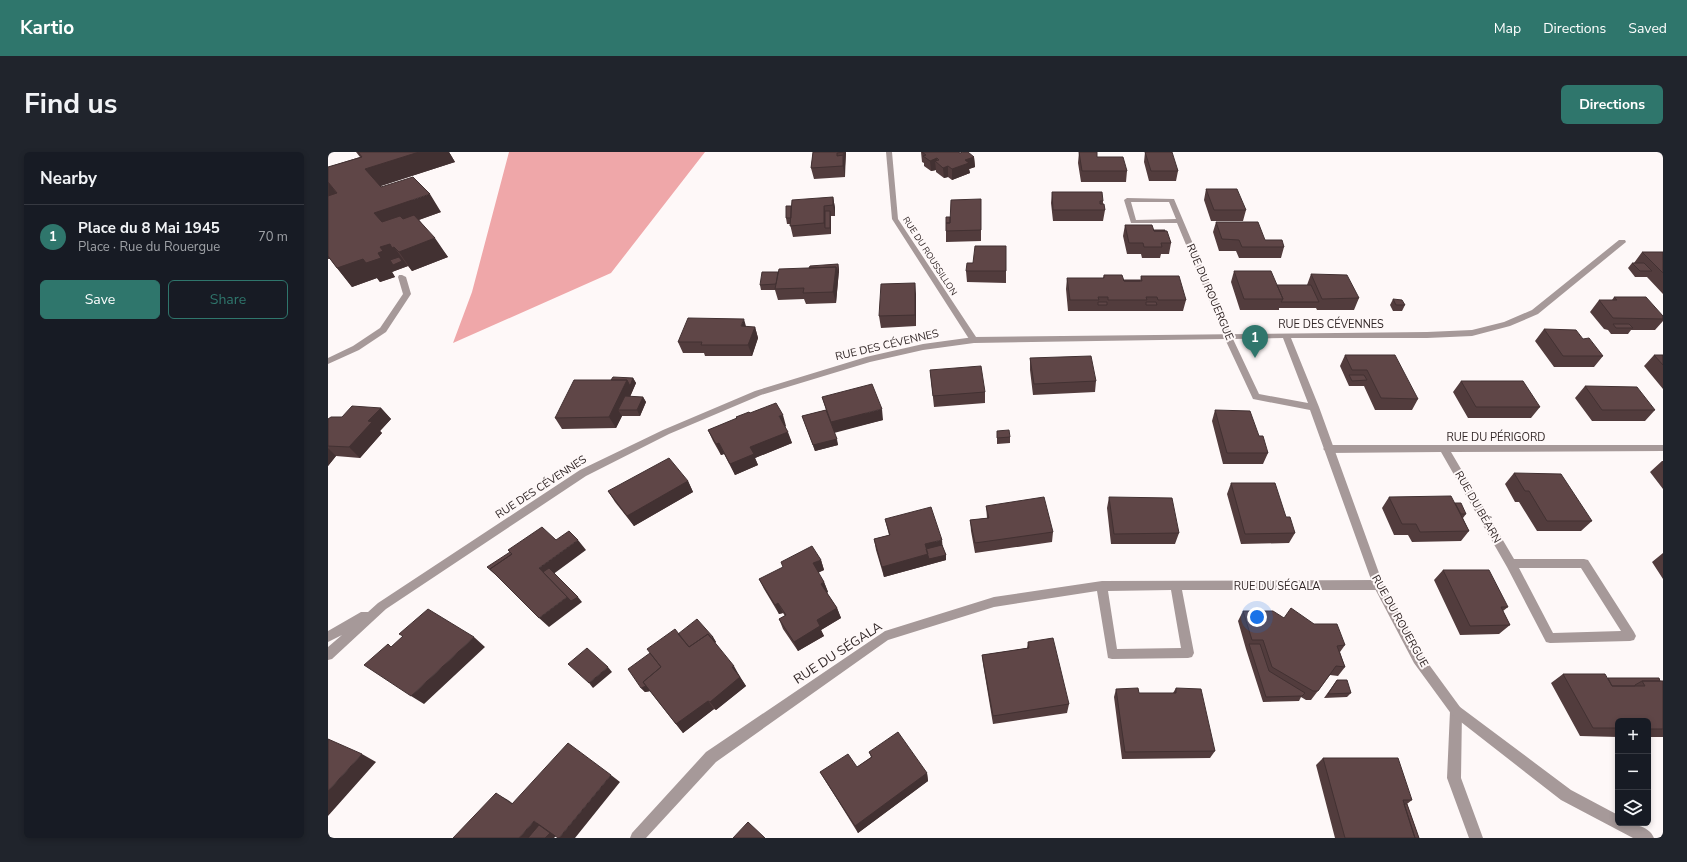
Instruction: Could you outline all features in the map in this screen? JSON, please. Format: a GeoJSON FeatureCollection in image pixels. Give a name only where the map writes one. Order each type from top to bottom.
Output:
{"type":"FeatureCollection","features":[{"type":"Feature","properties":{"kind":"street","name":"RUE DU ROUSSILLON"},"geometry":{"type":"LineString","coordinates":[[889,152],[895,219],[974,340]]}},
{"type":"Feature","properties":{"kind":"street","name":"RUE DU ROUERGUE"},"geometry":{"type":"LineString","coordinates":[[1180,221],[1133,222],[1127,200],[1172,200],[1228,336],[1256,397],[1314,407]]}},
{"type":"Feature","properties":{"kind":"street","name":"RUE DES CÉVENNES"},"geometry":{"type":"LineString","coordinates":[[328,654],[382,606],[583,473],[666,432],[758,393],[862,361],[923,347],[974,340],[1427,335],[1472,333],[1507,324],[1535,312],[1622,242]]}},
{"type":"Feature","properties":{"kind":"street"},"geometry":{"type":"LineString","coordinates":[[328,361],[356,348],[383,330],[406,294],[402,277]]}},
{"type":"Feature","properties":{"kind":"street","name":"RUE DU ROUERGUE"},"geometry":{"type":"LineString","coordinates":[[1286,336],[1314,407],[1378,585],[1418,659],[1456,711],[1566,795],[1615,821]]}},
{"type":"Feature","properties":{"kind":"street","name":"RUE DU PÉRIGORD"},"geometry":{"type":"LineString","coordinates":[[1328,449],[1663,448]]}},
{"type":"Feature","properties":{"kind":"street","name":"RUE DU BÉARN"},"geometry":{"type":"LineString","coordinates":[[1444,449],[1511,564],[1550,638],[1630,636],[1584,563],[1511,564]]}},
{"type":"Feature","properties":{"kind":"street","name":"RUE DU SÉGALA"},"geometry":{"type":"LineString","coordinates":[[638,838],[711,756],[885,636],[994,602],[1102,586],[1378,585]]}},
{"type":"Feature","properties":{"kind":"street"},"geometry":{"type":"LineString","coordinates":[[1102,586],[1112,654],[1188,653],[1176,586]]}},
{"type":"Feature","properties":{"kind":"street"},"geometry":{"type":"LineString","coordinates":[[328,637],[382,606]]}},
{"type":"Feature","properties":{"kind":"street"},"geometry":{"type":"LineString","coordinates":[[1456,711],[1454,778],[1476,838]]}},
{"type":"Feature","properties":{"kind":"street","name":"RUE DU ROUERGUE"},"geometry":{"type":"LineString","coordinates":[[1625,826],[1647,838]]}},
{"type":"Feature","properties":{"kind":"shaded area"},"geometry":{"type":"Polygon","coordinates":[[[509,152],[705,152],[611,273],[453,343],[472,292],[509,152]]]}},
{"type":"Feature","properties":{"kind":"building"},"geometry":{"type":"Polygon","coordinates":[[[358,152],[419,152],[365,169],[381,187],[413,177],[430,194],[374,213],[382,222],[400,216],[403,219],[414,215],[435,238],[399,252],[394,247],[392,248],[390,244],[380,247],[383,251],[378,253],[381,258],[366,263],[363,259],[337,268],[328,256],[328,196],[337,193],[328,182],[328,167],[362,157],[358,152]]]}},
{"type":"Feature","properties":{"kind":"building"},"geometry":{"type":"Polygon","coordinates":[[[813,152],[843,152],[837,153],[837,156],[843,155],[843,166],[811,168],[813,152]]]}},
{"type":"Feature","properties":{"kind":"building"},"geometry":{"type":"Polygon","coordinates":[[[922,152],[968,152],[974,157],[965,160],[969,163],[952,169],[948,166],[943,168],[935,161],[939,160],[937,158],[930,161],[923,156],[926,155],[922,152]]]}},
{"type":"Feature","properties":{"kind":"building"},"geometry":{"type":"Polygon","coordinates":[[[1079,152],[1097,152],[1097,157],[1123,157],[1127,171],[1082,171],[1079,152]]]}},
{"type":"Feature","properties":{"kind":"building"},"geometry":{"type":"Polygon","coordinates":[[[1145,152],[1172,152],[1178,171],[1151,171],[1145,152]]]}},
{"type":"Feature","properties":{"kind":"building"},"geometry":{"type":"Polygon","coordinates":[[[1206,189],[1237,189],[1246,210],[1214,210],[1206,189]]]}},
{"type":"Feature","properties":{"kind":"building"},"geometry":{"type":"Polygon","coordinates":[[[1052,192],[1102,192],[1103,201],[1100,201],[1100,204],[1104,204],[1105,210],[1053,210],[1052,192]]]}},
{"type":"Feature","properties":{"kind":"building"},"geometry":{"type":"Polygon","coordinates":[[[833,197],[833,205],[824,206],[824,223],[790,226],[792,200],[833,197]]]}},
{"type":"Feature","properties":{"kind":"building"},"geometry":{"type":"Polygon","coordinates":[[[981,199],[981,230],[946,231],[946,223],[950,223],[951,200],[981,199]]]}},
{"type":"Feature","properties":{"kind":"building"},"geometry":{"type":"Polygon","coordinates":[[[786,206],[791,206],[791,218],[786,218],[786,206]]]}},
{"type":"Feature","properties":{"kind":"building"},"geometry":{"type":"Polygon","coordinates":[[[825,211],[830,211],[830,228],[825,228],[825,211]]]}},
{"type":"Feature","properties":{"kind":"building"},"geometry":{"type":"Polygon","coordinates":[[[946,217],[950,217],[950,223],[946,223],[946,217]]]}},
{"type":"Feature","properties":{"kind":"building"},"geometry":{"type":"Polygon","coordinates":[[[1216,222],[1258,222],[1265,240],[1282,240],[1284,247],[1242,247],[1239,240],[1222,239],[1216,222]]]}},
{"type":"Feature","properties":{"kind":"building"},"geometry":{"type":"Polygon","coordinates":[[[1125,225],[1152,225],[1154,231],[1167,231],[1171,243],[1161,243],[1162,247],[1144,247],[1143,243],[1129,243],[1125,225]]]}},
{"type":"Feature","properties":{"kind":"building"},"geometry":{"type":"Polygon","coordinates":[[[1165,230],[1165,231],[1154,231],[1165,230]]]}},
{"type":"Feature","properties":{"kind":"building"},"geometry":{"type":"Polygon","coordinates":[[[975,246],[1006,246],[1006,271],[966,271],[967,263],[973,263],[975,246]]]}},
{"type":"Feature","properties":{"kind":"building"},"geometry":{"type":"Polygon","coordinates":[[[1642,252],[1663,252],[1663,273],[1642,252]]]}},
{"type":"Feature","properties":{"kind":"building"},"geometry":{"type":"Polygon","coordinates":[[[399,257],[402,261],[393,265],[390,260],[399,257]]]}},
{"type":"Feature","properties":{"kind":"building"},"geometry":{"type":"Polygon","coordinates":[[[1632,263],[1644,263],[1652,271],[1640,271],[1632,263]]]}},
{"type":"Feature","properties":{"kind":"building"},"geometry":{"type":"Polygon","coordinates":[[[838,264],[838,273],[836,267],[809,268],[810,266],[838,264]]]}},
{"type":"Feature","properties":{"kind":"building"},"geometry":{"type":"Polygon","coordinates":[[[836,267],[833,292],[803,293],[804,288],[775,289],[779,269],[836,267]]]}},
{"type":"Feature","properties":{"kind":"building"},"geometry":{"type":"Polygon","coordinates":[[[1234,271],[1271,271],[1283,299],[1244,299],[1234,271]]]}},
{"type":"Feature","properties":{"kind":"building"},"geometry":{"type":"Polygon","coordinates":[[[762,272],[778,272],[776,284],[760,285],[762,272]]]}},
{"type":"Feature","properties":{"kind":"building"},"geometry":{"type":"Polygon","coordinates":[[[1311,274],[1347,275],[1359,298],[1322,299],[1311,274]]]}},
{"type":"Feature","properties":{"kind":"building"},"geometry":{"type":"Polygon","coordinates":[[[1104,275],[1122,275],[1124,281],[1142,281],[1141,276],[1179,276],[1186,300],[1158,300],[1157,297],[1146,297],[1147,300],[1108,300],[1108,297],[1098,297],[1099,300],[1070,300],[1067,278],[1104,278],[1104,275]]]}},
{"type":"Feature","properties":{"kind":"building"},"geometry":{"type":"Polygon","coordinates":[[[1123,280],[1140,280],[1140,281],[1124,281],[1123,280]]]}},
{"type":"Feature","properties":{"kind":"building"},"geometry":{"type":"Polygon","coordinates":[[[915,283],[915,315],[879,316],[881,284],[915,283]]]}},
{"type":"Feature","properties":{"kind":"building"},"geometry":{"type":"Polygon","coordinates":[[[1277,285],[1311,285],[1319,302],[1281,302],[1283,299],[1277,285]]]}},
{"type":"Feature","properties":{"kind":"building"},"geometry":{"type":"Polygon","coordinates":[[[1614,297],[1646,297],[1663,316],[1663,319],[1613,318],[1599,300],[1617,300],[1614,297]]]}},
{"type":"Feature","properties":{"kind":"building"},"geometry":{"type":"Polygon","coordinates":[[[1393,299],[1402,300],[1405,305],[1396,305],[1393,299]]]}},
{"type":"Feature","properties":{"kind":"building"},"geometry":{"type":"Polygon","coordinates":[[[1098,302],[1107,302],[1107,305],[1098,305],[1098,302]]]}},
{"type":"Feature","properties":{"kind":"building"},"geometry":{"type":"Polygon","coordinates":[[[1146,302],[1156,302],[1157,305],[1146,305],[1146,302]]]}},
{"type":"Feature","properties":{"kind":"building"},"geometry":{"type":"Polygon","coordinates":[[[688,318],[744,319],[741,326],[755,327],[748,345],[701,345],[702,342],[678,342],[688,318]]]}},
{"type":"Feature","properties":{"kind":"building"},"geometry":{"type":"Polygon","coordinates":[[[1613,324],[1629,324],[1633,328],[1616,328],[1613,324]]]}},
{"type":"Feature","properties":{"kind":"building"},"geometry":{"type":"Polygon","coordinates":[[[1544,329],[1576,330],[1583,339],[1589,338],[1603,356],[1563,356],[1544,329]]]}},
{"type":"Feature","properties":{"kind":"building"},"geometry":{"type":"Polygon","coordinates":[[[1345,355],[1395,355],[1418,399],[1381,398],[1367,370],[1352,370],[1345,355]]]}},
{"type":"Feature","properties":{"kind":"building"},"geometry":{"type":"Polygon","coordinates":[[[1654,355],[1663,355],[1663,365],[1654,355]]]}},
{"type":"Feature","properties":{"kind":"building"},"geometry":{"type":"Polygon","coordinates":[[[1091,356],[1096,381],[1034,384],[1030,358],[1091,356]]]}},
{"type":"Feature","properties":{"kind":"building"},"geometry":{"type":"Polygon","coordinates":[[[981,366],[985,392],[933,396],[930,370],[981,366]]]}},
{"type":"Feature","properties":{"kind":"building"},"geometry":{"type":"Polygon","coordinates":[[[1349,375],[1364,375],[1367,380],[1352,381],[1349,375]]]}},
{"type":"Feature","properties":{"kind":"building"},"geometry":{"type":"Polygon","coordinates":[[[613,377],[633,378],[630,386],[627,380],[611,380],[613,377]]]}},
{"type":"Feature","properties":{"kind":"building"},"geometry":{"type":"Polygon","coordinates":[[[574,380],[627,380],[609,417],[555,418],[574,380]]]}},
{"type":"Feature","properties":{"kind":"building"},"geometry":{"type":"Polygon","coordinates":[[[1461,381],[1523,381],[1540,407],[1476,407],[1461,381]]]}},
{"type":"Feature","properties":{"kind":"building"},"geometry":{"type":"Polygon","coordinates":[[[872,384],[882,409],[831,422],[822,397],[872,384]]]}},
{"type":"Feature","properties":{"kind":"building"},"geometry":{"type":"Polygon","coordinates":[[[1585,386],[1637,387],[1655,410],[1602,410],[1585,386]]]}},
{"type":"Feature","properties":{"kind":"building"},"geometry":{"type":"Polygon","coordinates":[[[625,396],[643,397],[637,410],[618,410],[625,396]]]}},
{"type":"Feature","properties":{"kind":"building"},"geometry":{"type":"Polygon","coordinates":[[[776,403],[783,415],[779,416],[788,432],[750,447],[754,454],[730,464],[719,443],[716,444],[708,430],[737,418],[736,417],[776,403]]]}},
{"type":"Feature","properties":{"kind":"building"},"geometry":{"type":"Polygon","coordinates":[[[352,406],[381,408],[368,421],[372,422],[349,447],[328,446],[328,419],[331,417],[342,417],[352,406]]]}},
{"type":"Feature","properties":{"kind":"building"},"geometry":{"type":"Polygon","coordinates":[[[826,410],[837,439],[813,445],[802,416],[826,410]]]}},
{"type":"Feature","properties":{"kind":"building"},"geometry":{"type":"Polygon","coordinates":[[[1215,410],[1250,411],[1259,436],[1263,436],[1268,453],[1227,453],[1215,410]]]}},
{"type":"Feature","properties":{"kind":"building"},"geometry":{"type":"Polygon","coordinates":[[[1009,430],[1010,437],[997,438],[997,431],[1009,430]]]}},
{"type":"Feature","properties":{"kind":"building"},"geometry":{"type":"Polygon","coordinates":[[[669,458],[688,481],[627,516],[608,491],[669,458]]]}},
{"type":"Feature","properties":{"kind":"building"},"geometry":{"type":"Polygon","coordinates":[[[1514,473],[1561,474],[1592,521],[1547,521],[1529,491],[1525,491],[1514,473]]]}},
{"type":"Feature","properties":{"kind":"building"},"geometry":{"type":"Polygon","coordinates":[[[1231,483],[1275,483],[1286,517],[1290,517],[1295,533],[1245,534],[1231,483]]]}},
{"type":"Feature","properties":{"kind":"building"},"geometry":{"type":"Polygon","coordinates":[[[1451,496],[1469,531],[1420,532],[1416,524],[1402,524],[1389,497],[1451,496]]]}},
{"type":"Feature","properties":{"kind":"building"},"geometry":{"type":"Polygon","coordinates":[[[1044,497],[1053,532],[975,543],[970,520],[989,518],[986,506],[1044,497]]]}},
{"type":"Feature","properties":{"kind":"building"},"geometry":{"type":"Polygon","coordinates":[[[1109,497],[1172,498],[1179,533],[1114,534],[1109,497]]]}},
{"type":"Feature","properties":{"kind":"building"},"geometry":{"type":"Polygon","coordinates":[[[1455,503],[1461,503],[1466,514],[1461,514],[1455,503]]]}},
{"type":"Feature","properties":{"kind":"building"},"geometry":{"type":"Polygon","coordinates":[[[931,507],[942,540],[925,544],[928,554],[882,567],[874,539],[890,535],[885,519],[931,507]]]}},
{"type":"Feature","properties":{"kind":"building"},"geometry":{"type":"Polygon","coordinates":[[[542,527],[556,540],[569,531],[578,540],[539,568],[567,597],[539,618],[490,569],[512,554],[508,550],[542,527]]]}},
{"type":"Feature","properties":{"kind":"building"},"geometry":{"type":"Polygon","coordinates":[[[942,545],[946,555],[929,559],[926,549],[942,545]]]}},
{"type":"Feature","properties":{"kind":"building"},"geometry":{"type":"Polygon","coordinates":[[[812,546],[821,560],[813,563],[824,582],[821,584],[837,608],[817,620],[820,626],[794,642],[779,619],[786,615],[778,603],[775,605],[759,579],[783,567],[781,562],[812,546]]]}},
{"type":"Feature","properties":{"kind":"building"},"geometry":{"type":"Polygon","coordinates":[[[510,552],[512,554],[490,569],[495,574],[487,567],[510,552]]]}},
{"type":"Feature","properties":{"kind":"building"},"geometry":{"type":"Polygon","coordinates":[[[549,568],[578,597],[571,601],[543,572],[549,568]]]}},
{"type":"Feature","properties":{"kind":"building"},"geometry":{"type":"Polygon","coordinates":[[[1443,570],[1489,570],[1508,607],[1501,607],[1510,625],[1470,626],[1443,570]]]}},
{"type":"Feature","properties":{"kind":"building"},"geometry":{"type":"Polygon","coordinates":[[[1291,608],[1314,624],[1337,624],[1345,645],[1337,646],[1345,667],[1336,666],[1318,691],[1313,691],[1272,667],[1263,640],[1252,640],[1243,611],[1273,611],[1284,618],[1291,608]]]}},
{"type":"Feature","properties":{"kind":"building"},"geometry":{"type":"Polygon","coordinates":[[[428,609],[474,637],[411,696],[364,665],[388,644],[391,647],[403,636],[399,634],[428,609]]]}},
{"type":"Feature","properties":{"kind":"building"},"geometry":{"type":"Polygon","coordinates":[[[697,619],[713,637],[711,638],[708,634],[689,647],[678,634],[697,619]]]}},
{"type":"Feature","properties":{"kind":"building"},"geometry":{"type":"Polygon","coordinates":[[[675,629],[689,647],[708,634],[734,666],[732,667],[740,677],[710,702],[708,701],[676,724],[643,682],[661,667],[647,649],[675,629]]]}},
{"type":"Feature","properties":{"kind":"building"},"geometry":{"type":"Polygon","coordinates":[[[1053,638],[1069,704],[993,716],[982,655],[1029,648],[1028,642],[1053,638]]]}},
{"type":"Feature","properties":{"kind":"building"},"geometry":{"type":"Polygon","coordinates":[[[1249,644],[1260,644],[1269,671],[1305,693],[1302,696],[1266,697],[1249,644]]]}},
{"type":"Feature","properties":{"kind":"building"},"geometry":{"type":"Polygon","coordinates":[[[587,648],[608,667],[589,683],[568,664],[587,648]]]}},
{"type":"Feature","properties":{"kind":"building"},"geometry":{"type":"Polygon","coordinates":[[[650,653],[661,667],[643,682],[646,686],[641,688],[628,669],[650,653]]]}},
{"type":"Feature","properties":{"kind":"building"},"geometry":{"type":"Polygon","coordinates":[[[1563,674],[1605,674],[1612,686],[1645,686],[1642,681],[1663,681],[1663,729],[1651,729],[1651,718],[1615,718],[1615,728],[1593,728],[1563,674]]]}},
{"type":"Feature","properties":{"kind":"building"},"geometry":{"type":"Polygon","coordinates":[[[1608,678],[1659,678],[1660,681],[1642,681],[1635,686],[1612,686],[1608,678]]]}},
{"type":"Feature","properties":{"kind":"building"},"geometry":{"type":"Polygon","coordinates":[[[1337,680],[1347,680],[1351,693],[1328,694],[1337,680]]]}},
{"type":"Feature","properties":{"kind":"building"},"geometry":{"type":"Polygon","coordinates":[[[1138,688],[1139,693],[1176,693],[1176,688],[1201,689],[1215,751],[1125,752],[1116,689],[1138,688]]]}},
{"type":"Feature","properties":{"kind":"building"},"geometry":{"type":"Polygon","coordinates":[[[898,732],[927,773],[855,826],[820,772],[848,754],[857,767],[872,757],[869,752],[898,732]]]}},
{"type":"Feature","properties":{"kind":"building"},"geometry":{"type":"Polygon","coordinates":[[[328,739],[362,754],[328,791],[328,739]]]}},
{"type":"Feature","properties":{"kind":"building"},"geometry":{"type":"Polygon","coordinates":[[[568,743],[611,775],[559,838],[534,821],[519,838],[453,838],[496,793],[512,804],[568,743]]]}},
{"type":"Feature","properties":{"kind":"building"},"geometry":{"type":"Polygon","coordinates":[[[1323,758],[1398,758],[1412,800],[1403,800],[1415,838],[1345,838],[1323,758]]]}},
{"type":"Feature","properties":{"kind":"building"},"geometry":{"type":"Polygon","coordinates":[[[1404,804],[1407,804],[1419,838],[1415,838],[1404,804]]]}},
{"type":"Feature","properties":{"kind":"building"},"geometry":{"type":"Polygon","coordinates":[[[748,822],[765,838],[733,838],[748,822]]]}},
{"type":"Feature","properties":{"kind":"building"},"geometry":{"type":"Polygon","coordinates":[[[539,825],[550,833],[545,838],[528,838],[539,825]]]}},
{"type":"Feature","properties":{"kind":"place","name":"Place du 8 Mai 1945"},"geometry":{"type":"Point","coordinates":[1255,358]}}]}
